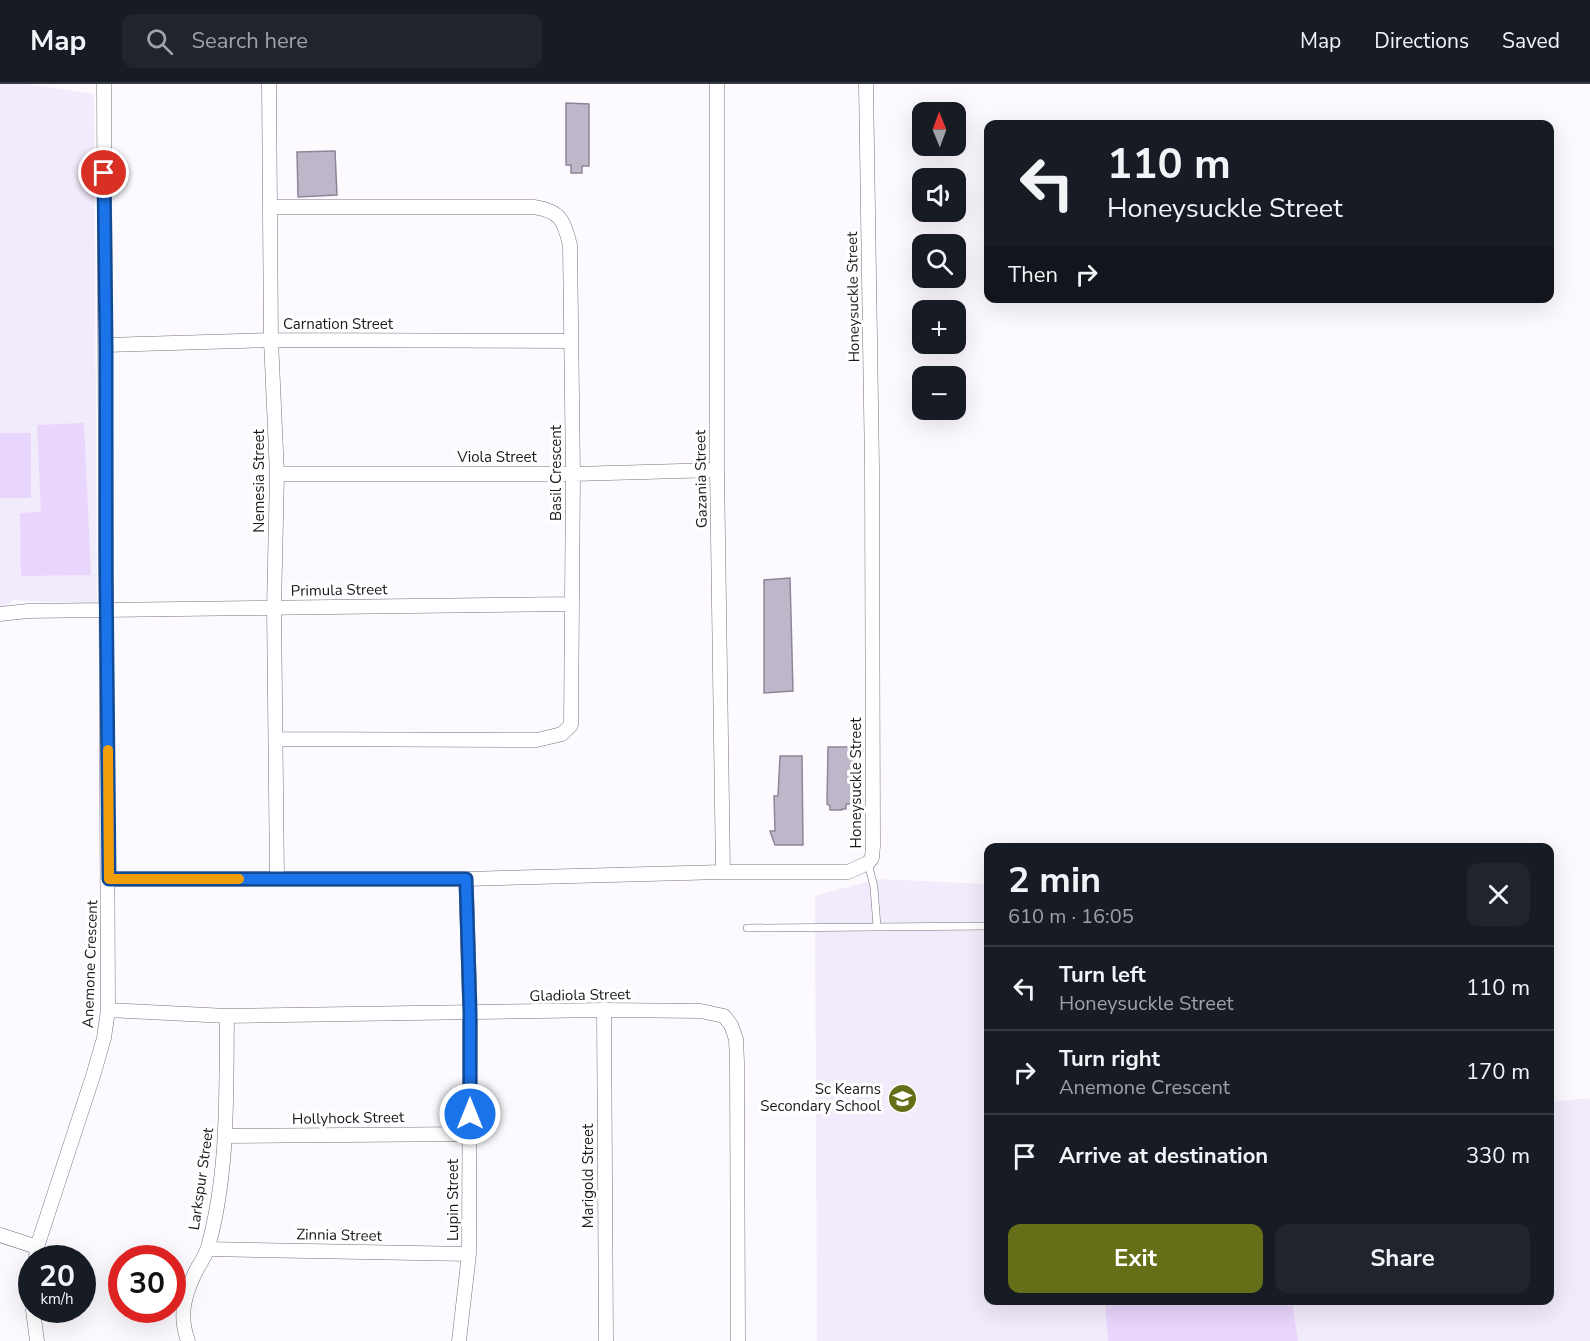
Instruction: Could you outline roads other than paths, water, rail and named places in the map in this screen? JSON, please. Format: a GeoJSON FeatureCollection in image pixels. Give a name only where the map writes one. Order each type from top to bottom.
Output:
{"type":"FeatureCollection","features":[{"type":"Feature","properties":{"kind":"street","name":"Anemone Crescent"},"geometry":{"type":"LineString","coordinates":[[39,1245],[93,1076],[104,1038],[108,1010],[104,84]]}},
{"type":"Feature","properties":{"kind":"street","name":"Nemesia Street"},"geometry":{"type":"LineString","coordinates":[[270,84],[271,340],[277,474],[274,608],[277,879]]}},
{"type":"Feature","properties":{"kind":"street","name":"Gazania Street"},"geometry":{"type":"LineString","coordinates":[[717,84],[717,470],[723,872]]}},
{"type":"Feature","properties":{"kind":"street","name":"Honeysuckle Street"},"geometry":{"type":"LineString","coordinates":[[109,879],[466,879],[723,872],[848,872],[868,863],[872,858],[873,846],[873,713],[866,84]]}},
{"type":"Feature","properties":{"kind":"street","name":"Basil Crescent"},"geometry":{"type":"LineString","coordinates":[[270,207],[534,207],[553,211],[560,217],[570,245],[573,474],[573,710],[571,725],[562,734],[537,740],[277,739]]}},
{"type":"Feature","properties":{"kind":"street","name":"Carnation Street"},"geometry":{"type":"LineString","coordinates":[[106,345],[271,340],[570,341]]}},
{"type":"Feature","properties":{"kind":"street","name":"Viola Street"},"geometry":{"type":"LineString","coordinates":[[277,474],[573,474],[717,470]]}},
{"type":"Feature","properties":{"kind":"street","name":"Primula Street"},"geometry":{"type":"LineString","coordinates":[[0,614],[28,611],[572,604]]}},
{"type":"Feature","properties":{"kind":"street","name":"Lupin Street"},"geometry":{"type":"LineString","coordinates":[[459,1341],[469,1254],[470,1013],[466,879]]}},
{"type":"Feature","properties":{"kind":"street","name":"Gladiola Street"},"geometry":{"type":"LineString","coordinates":[[108,1010],[227,1016],[604,1010],[714,1013],[724,1016],[731,1025],[736,1040],[737,1062],[738,1341]]}},
{"type":"Feature","properties":{"kind":"street","name":"Marigold Street"},"geometry":{"type":"LineString","coordinates":[[604,1010],[606,1341]]}},
{"type":"Feature","properties":{"kind":"street","name":"Larkspur Street"},"geometry":{"type":"LineString","coordinates":[[188,1341],[183,1323],[183,1300],[188,1285],[208,1249],[226,1136],[227,1016]]}},
{"type":"Feature","properties":{"kind":"street","name":"Hollyhock Street"},"geometry":{"type":"LineString","coordinates":[[226,1136],[470,1134]]}},
{"type":"Feature","properties":{"kind":"street"},"geometry":{"type":"LineString","coordinates":[[0,1235],[20,1245]]}},
{"type":"Feature","properties":{"kind":"street","name":"Zinnia Street"},"geometry":{"type":"LineString","coordinates":[[208,1249],[469,1254]]}},
{"type":"Feature","properties":{"kind":"street"},"geometry":{"type":"LineString","coordinates":[[35,1323],[37,1341]]}},
{"type":"Feature","properties":{"kind":"lane"},"geometry":{"type":"LineString","coordinates":[[868,863],[874,887],[877,927]]}},
{"type":"Feature","properties":{"kind":"lane"},"geometry":{"type":"LineString","coordinates":[[747,928],[984,926]]}},
{"type":"Feature","properties":{"kind":"place","name":"Sc Kearns Secondary School"},"geometry":{"type":"Point","coordinates":[902,1098]}}]}
